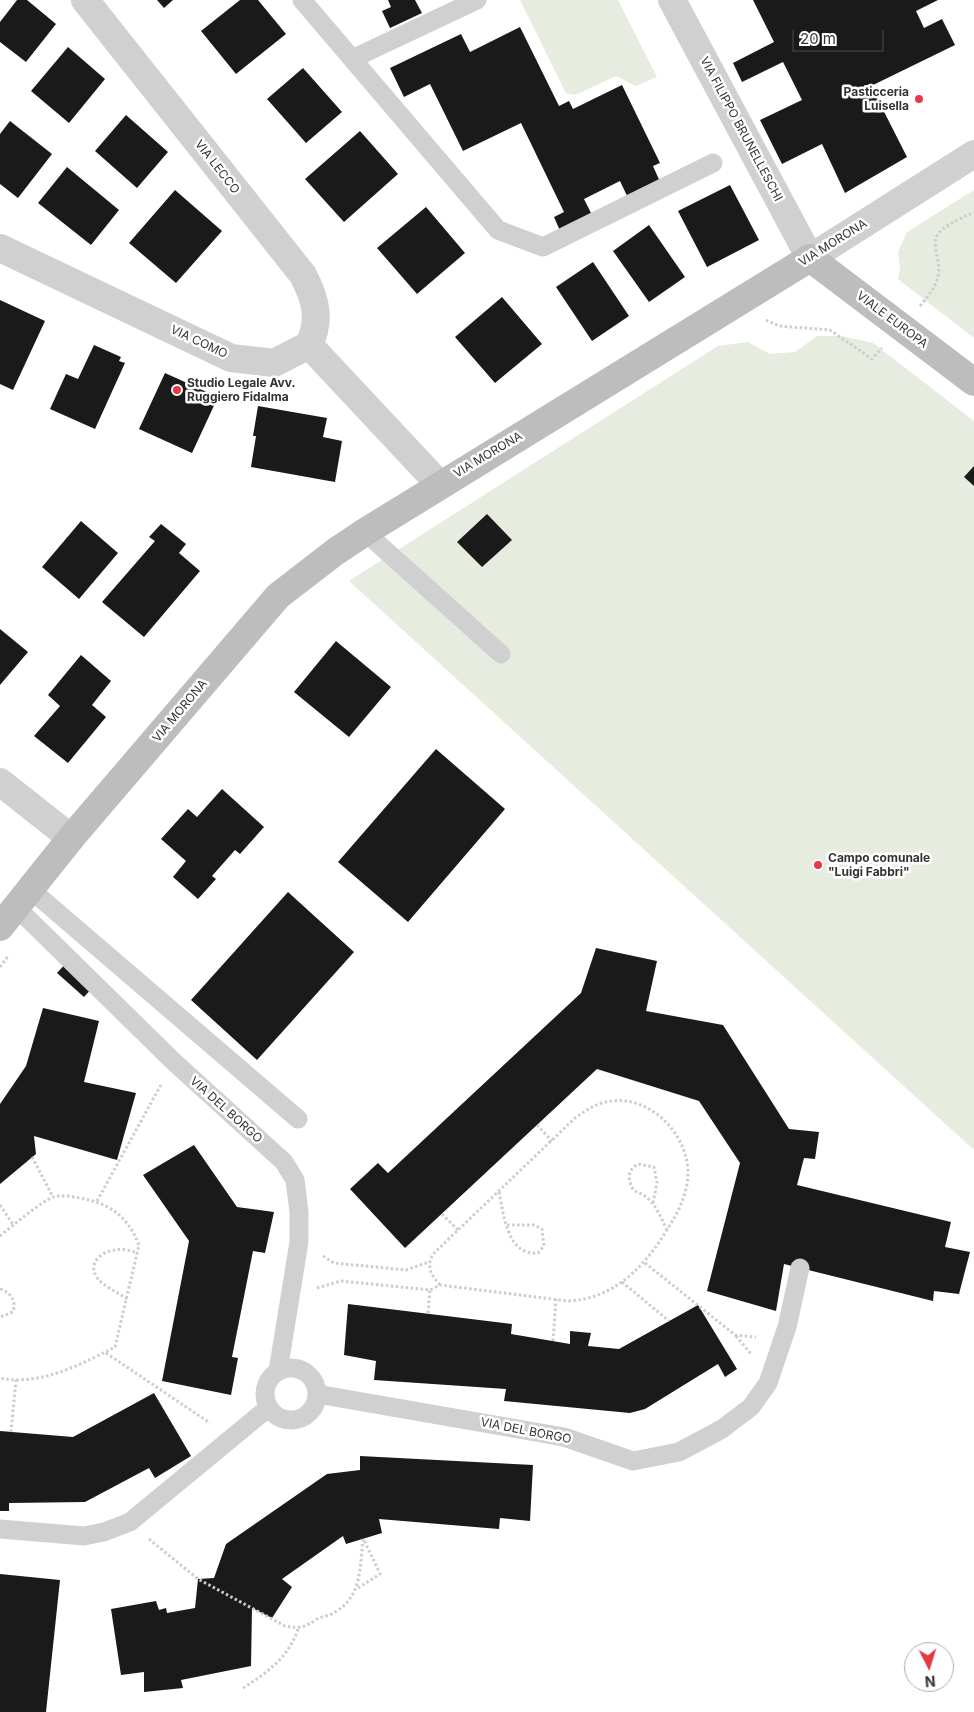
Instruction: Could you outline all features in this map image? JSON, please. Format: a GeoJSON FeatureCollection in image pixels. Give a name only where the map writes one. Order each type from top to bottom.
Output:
{"type":"FeatureCollection","features":[{"type":"Feature","properties":{"kind":"main road","name":"VIALE EUROPA"},"geometry":{"type":"LineString","coordinates":[[810,258],[974,382]]}},
{"type":"Feature","properties":{"kind":"main road","name":"VIA MORONA"},"geometry":{"type":"LineString","coordinates":[[15,908],[72,838],[278,596],[335,552],[365,532],[810,258]]}},
{"type":"Feature","properties":{"kind":"street","name":"VIA LECCO"},"geometry":{"type":"LineString","coordinates":[[85,0],[303,275],[314,295],[317,329],[309,345]]}},
{"type":"Feature","properties":{"kind":"street","name":"VIA FILIPPO BRUNELLESCHI"},"geometry":{"type":"LineString","coordinates":[[672,0],[810,258]]}},
{"type":"Feature","properties":{"kind":"street","name":"VIA MORONA"},"geometry":{"type":"LineString","coordinates":[[810,258],[974,154]]}},
{"type":"Feature","properties":{"kind":"street","name":"VIA COMO"},"geometry":{"type":"LineString","coordinates":[[0,248],[230,358],[274,363],[309,345]]}},
{"type":"Feature","properties":{"kind":"street"},"geometry":{"type":"LineString","coordinates":[[309,345],[440,485]]}},
{"type":"Feature","properties":{"kind":"street"},"geometry":{"type":"LineString","coordinates":[[0,782],[72,838]]}},
{"type":"Feature","properties":{"kind":"lane"},"geometry":{"type":"LineString","coordinates":[[302,0],[498,230],[543,247],[713,163]]}},
{"type":"Feature","properties":{"kind":"lane"},"geometry":{"type":"LineString","coordinates":[[352,59],[477,0]]}},
{"type":"Feature","properties":{"kind":"lane"},"geometry":{"type":"LineString","coordinates":[[365,532],[501,654]]}},
{"type":"Feature","properties":{"kind":"lane"},"geometry":{"type":"LineString","coordinates":[[15,908],[298,1119]]}},
{"type":"Feature","properties":{"kind":"lane","name":"VIA DEL BORGO"},"geometry":{"type":"LineString","coordinates":[[15,908],[173,1062],[284,1162],[295,1180],[300,1242],[278,1371]]}},
{"type":"Feature","properties":{"kind":"lane","name":"VIA DEL BORGO"},"geometry":{"type":"LineString","coordinates":[[317,1394],[564,1437],[633,1461],[679,1452],[722,1429],[751,1407],[768,1382],[787,1328],[800,1268]]}},
{"type":"Feature","properties":{"kind":"lane"},"geometry":{"type":"LineString","coordinates":[[296,1368],[305,1372],[311,1378],[317,1394],[312,1410],[298,1420],[281,1419],[268,1408],[264,1391],[267,1383],[278,1371],[296,1368]]}},
{"type":"Feature","properties":{"kind":"lane"},"geometry":{"type":"LineString","coordinates":[[0,1528],[84,1536],[104,1532],[130,1522],[234,1439],[268,1408]]}},
{"type":"Feature","properties":{"kind":"path"},"geometry":{"type":"LineString","coordinates":[[914,307],[917,310],[936,287],[940,276],[935,248],[936,237],[943,229],[974,212]]}},
{"type":"Feature","properties":{"kind":"path"},"geometry":{"type":"LineString","coordinates":[[764,319],[780,326],[830,330],[872,359]]}},
{"type":"Feature","properties":{"kind":"path"},"geometry":{"type":"LineString","coordinates":[[97,1201],[173,1062]]}},
{"type":"Feature","properties":{"kind":"path"},"geometry":{"type":"LineString","coordinates":[[289,1299],[341,1281],[430,1290],[440,1285],[556,1300],[578,1300],[594,1297],[622,1282],[645,1263],[667,1230],[683,1201],[688,1171],[680,1142],[671,1126],[661,1116],[643,1106],[619,1101],[589,1108],[575,1118],[433,1254],[429,1262],[432,1277],[440,1285]]}},
{"type":"Feature","properties":{"kind":"path"},"geometry":{"type":"LineString","coordinates":[[537,1125],[552,1141]]}},
{"type":"Feature","properties":{"kind":"path"},"geometry":{"type":"LineString","coordinates":[[32,1157],[52,1197]]}},
{"type":"Feature","properties":{"kind":"path"},"geometry":{"type":"LineString","coordinates":[[653,1203],[657,1183],[654,1166],[638,1164],[632,1167],[628,1174],[629,1182],[634,1191],[643,1193],[653,1203],[667,1230]]}},
{"type":"Feature","properties":{"kind":"path"},"geometry":{"type":"LineString","coordinates":[[499,1191],[509,1235],[519,1248],[528,1254],[538,1253],[544,1246],[542,1229],[534,1225],[507,1225]]}},
{"type":"Feature","properties":{"kind":"path"},"geometry":{"type":"LineString","coordinates":[[0,1236],[52,1197],[69,1196],[97,1201],[122,1218],[134,1233],[139,1245],[128,1299],[115,1347],[60,1372],[32,1380],[0,1378]]}},
{"type":"Feature","properties":{"kind":"path"},"geometry":{"type":"LineString","coordinates":[[0,1205],[14,1226]]}},
{"type":"Feature","properties":{"kind":"path"},"geometry":{"type":"LineString","coordinates":[[442,1214],[458,1230]]}},
{"type":"Feature","properties":{"kind":"path"},"geometry":{"type":"LineString","coordinates":[[300,1242],[313,1245],[320,1255],[334,1263],[406,1270],[429,1262]]}},
{"type":"Feature","properties":{"kind":"path"},"geometry":{"type":"LineString","coordinates":[[128,1299],[96,1277],[93,1268],[96,1260],[114,1250],[125,1249],[138,1253]]}},
{"type":"Feature","properties":{"kind":"path"},"geometry":{"type":"LineString","coordinates":[[645,1263],[735,1335],[754,1337],[787,1328]]}},
{"type":"Feature","properties":{"kind":"path"},"geometry":{"type":"LineString","coordinates":[[622,1282],[669,1321]]}},
{"type":"Feature","properties":{"kind":"path"},"geometry":{"type":"LineString","coordinates":[[0,1290],[12,1297],[15,1304],[13,1312],[0,1317]]}},
{"type":"Feature","properties":{"kind":"path"},"geometry":{"type":"LineString","coordinates":[[428,1313],[430,1290]]}},
{"type":"Feature","properties":{"kind":"path"},"geometry":{"type":"LineString","coordinates":[[553,1341],[556,1300]]}},
{"type":"Feature","properties":{"kind":"path"},"geometry":{"type":"LineString","coordinates":[[105,1352],[234,1439]]}},
{"type":"Feature","properties":{"kind":"path"},"geometry":{"type":"LineString","coordinates":[[11,1432],[16,1380]]}},
{"type":"Feature","properties":{"kind":"path"},"geometry":{"type":"LineString","coordinates":[[130,1522],[198,1578],[285,1626],[298,1629],[309,1626],[318,1619],[335,1613],[357,1588],[371,1577],[380,1574],[363,1539],[357,1588]]}},
{"type":"Feature","properties":{"kind":"path"},"geometry":{"type":"LineString","coordinates":[[243,1688],[276,1664],[291,1645],[298,1629]]}},
{"type":"Feature","properties":{"kind":"shaded area"},"geometry":{"type":"Polygon","coordinates":[[[520,0],[618,0],[657,77],[636,86],[616,76],[575,95],[566,93],[520,0]]]}},
{"type":"Feature","properties":{"kind":"shaded area"},"geometry":{"type":"Polygon","coordinates":[[[974,190],[974,338],[898,279],[900,268],[898,252],[907,232],[974,190]]]}},
{"type":"Feature","properties":{"kind":"shaded area","name":"Campo comunale \"Luigi Fabbri\""},"geometry":{"type":"Polygon","coordinates":[[[817,336],[842,336],[873,343],[974,421],[974,1150],[349,581],[718,346],[748,342],[770,354],[795,352],[817,336]]]}},
{"type":"Feature","properties":{"kind":"building"},"geometry":{"type":"Polygon","coordinates":[[[17,0],[27,0],[56,24],[26,62],[0,42],[0,22],[17,0]]]}},
{"type":"Feature","properties":{"kind":"building"},"geometry":{"type":"Polygon","coordinates":[[[157,0],[173,0],[164,8],[157,0]]]}},
{"type":"Feature","properties":{"kind":"building"},"geometry":{"type":"Polygon","coordinates":[[[240,0],[258,0],[286,34],[236,74],[201,31],[240,0]]]}},
{"type":"Feature","properties":{"kind":"building"},"geometry":{"type":"Polygon","coordinates":[[[388,0],[415,0],[422,13],[390,28],[382,11],[391,7],[388,0]]]}},
{"type":"Feature","properties":{"kind":"building"},"geometry":{"type":"Polygon","coordinates":[[[753,0],[938,0],[916,11],[924,28],[942,19],[955,45],[871,86],[907,157],[845,193],[822,144],[782,164],[760,120],[802,100],[783,62],[742,82],[733,63],[774,42],[753,0]]]}},
{"type":"Feature","properties":{"kind":"building"},"geometry":{"type":"Polygon","coordinates":[[[520,27],[559,106],[569,101],[573,109],[622,85],[660,163],[653,166],[661,184],[629,200],[620,181],[584,199],[593,217],[561,233],[554,217],[564,212],[521,123],[463,151],[430,84],[404,97],[390,68],[461,34],[470,52],[520,27]]]}},
{"type":"Feature","properties":{"kind":"building"},"geometry":{"type":"Polygon","coordinates":[[[68,47],[105,79],[69,123],[31,91],[68,47]]]}},
{"type":"Feature","properties":{"kind":"building"},"geometry":{"type":"Polygon","coordinates":[[[303,68],[342,112],[306,143],[267,99],[303,68]]]}},
{"type":"Feature","properties":{"kind":"building"},"geometry":{"type":"Polygon","coordinates":[[[126,115],[168,152],[137,188],[95,151],[126,115]]]}},
{"type":"Feature","properties":{"kind":"building"},"geometry":{"type":"Polygon","coordinates":[[[10,121],[52,154],[18,198],[0,184],[0,134],[10,121]]]}},
{"type":"Feature","properties":{"kind":"building"},"geometry":{"type":"Polygon","coordinates":[[[360,131],[398,174],[344,222],[305,179],[360,131]]]}},
{"type":"Feature","properties":{"kind":"building"},"geometry":{"type":"Polygon","coordinates":[[[67,167],[119,210],[91,245],[38,203],[67,167]]]}},
{"type":"Feature","properties":{"kind":"building"},"geometry":{"type":"Polygon","coordinates":[[[730,185],[759,240],[707,267],[678,211],[730,185]]]}},
{"type":"Feature","properties":{"kind":"building"},"geometry":{"type":"Polygon","coordinates":[[[175,190],[222,231],[176,283],[129,243],[175,190]]]}},
{"type":"Feature","properties":{"kind":"building"},"geometry":{"type":"Polygon","coordinates":[[[426,207],[465,253],[417,294],[377,248],[426,207]]]}},
{"type":"Feature","properties":{"kind":"building"},"geometry":{"type":"Polygon","coordinates":[[[649,225],[685,277],[649,302],[613,251],[649,225]]]}},
{"type":"Feature","properties":{"kind":"building"},"geometry":{"type":"Polygon","coordinates":[[[593,262],[629,316],[592,341],[556,287],[593,262]]]}},
{"type":"Feature","properties":{"kind":"building"},"geometry":{"type":"Polygon","coordinates":[[[502,297],[542,344],[495,383],[455,337],[502,297]]]}},
{"type":"Feature","properties":{"kind":"building"},"geometry":{"type":"Polygon","coordinates":[[[0,300],[45,321],[13,390],[0,384],[0,300]]]}},
{"type":"Feature","properties":{"kind":"building"},"geometry":{"type":"Polygon","coordinates":[[[94,345],[121,357],[119,361],[125,363],[95,429],[50,409],[66,374],[78,379],[94,345]]]}},
{"type":"Feature","properties":{"kind":"building"},"geometry":{"type":"Polygon","coordinates":[[[165,373],[218,397],[192,453],[139,429],[165,373]]]}},
{"type":"Feature","properties":{"kind":"building"},"geometry":{"type":"Polygon","coordinates":[[[258,406],[327,418],[323,437],[342,441],[335,482],[251,467],[256,436],[253,436],[258,406]]]}},
{"type":"Feature","properties":{"kind":"building"},"geometry":{"type":"Polygon","coordinates":[[[974,466],[974,486],[964,477],[974,466]]]}},
{"type":"Feature","properties":{"kind":"building"},"geometry":{"type":"Polygon","coordinates":[[[487,514],[512,540],[482,567],[457,542],[487,514]]]}},
{"type":"Feature","properties":{"kind":"building"},"geometry":{"type":"Polygon","coordinates":[[[81,521],[118,553],[79,599],[42,567],[81,521]]]}},
{"type":"Feature","properties":{"kind":"building"},"geometry":{"type":"Polygon","coordinates":[[[161,524],[186,544],[179,553],[200,571],[144,637],[102,602],[155,541],[149,537],[161,524]]]}},
{"type":"Feature","properties":{"kind":"building"},"geometry":{"type":"Polygon","coordinates":[[[0,629],[28,652],[0,685],[0,629]]]}},
{"type":"Feature","properties":{"kind":"building"},"geometry":{"type":"Polygon","coordinates":[[[336,641],[391,687],[349,737],[294,692],[336,641]]]}},
{"type":"Feature","properties":{"kind":"building"},"geometry":{"type":"Polygon","coordinates":[[[81,655],[111,681],[92,705],[106,717],[68,763],[34,736],[60,706],[48,695],[81,655]]]}},
{"type":"Feature","properties":{"kind":"building"},"geometry":{"type":"Polygon","coordinates":[[[436,749],[505,809],[408,922],[338,862],[436,749]]]}},
{"type":"Feature","properties":{"kind":"building"},"geometry":{"type":"Polygon","coordinates":[[[222,789],[264,827],[240,854],[235,850],[212,876],[216,879],[198,899],[173,877],[186,861],[161,839],[188,809],[197,817],[222,789]]]}},
{"type":"Feature","properties":{"kind":"building"},"geometry":{"type":"Polygon","coordinates":[[[288,892],[354,952],[257,1060],[191,1000],[288,892]]]}},
{"type":"Feature","properties":{"kind":"building"},"geometry":{"type":"Polygon","coordinates":[[[596,948],[657,961],[646,1011],[723,1025],[789,1129],[819,1132],[815,1159],[804,1158],[797,1185],[951,1222],[945,1247],[970,1252],[959,1294],[934,1291],[933,1301],[784,1264],[776,1311],[707,1291],[740,1163],[699,1101],[597,1069],[405,1248],[350,1189],[378,1163],[388,1173],[581,993],[596,948]]]}},
{"type":"Feature","properties":{"kind":"building"},"geometry":{"type":"Polygon","coordinates":[[[67,962],[93,987],[84,997],[57,973],[67,962]]]}},
{"type":"Feature","properties":{"kind":"building"},"geometry":{"type":"Polygon","coordinates":[[[43,1008],[99,1021],[84,1082],[136,1093],[117,1160],[34,1136],[36,1154],[0,1184],[0,1104],[26,1066],[43,1008]]]}},
{"type":"Feature","properties":{"kind":"building"},"geometry":{"type":"Polygon","coordinates":[[[194,1145],[237,1207],[274,1212],[265,1253],[253,1251],[232,1357],[238,1358],[231,1395],[162,1381],[189,1241],[143,1175],[194,1145]]]}},
{"type":"Feature","properties":{"kind":"building"},"geometry":{"type":"Polygon","coordinates":[[[348,1304],[512,1324],[511,1334],[570,1344],[570,1331],[591,1333],[588,1346],[619,1349],[698,1305],[737,1369],[725,1377],[718,1364],[645,1409],[630,1413],[504,1401],[506,1389],[374,1380],[376,1361],[344,1355],[348,1304]]]}},
{"type":"Feature","properties":{"kind":"building"},"geometry":{"type":"Polygon","coordinates":[[[154,1393],[191,1456],[155,1478],[149,1468],[85,1502],[9,1503],[9,1511],[0,1511],[0,1431],[73,1437],[154,1393]]]}},
{"type":"Feature","properties":{"kind":"building"},"geometry":{"type":"Polygon","coordinates":[[[360,1456],[533,1465],[530,1521],[500,1518],[499,1529],[379,1519],[382,1533],[346,1544],[343,1536],[282,1579],[292,1587],[272,1618],[252,1608],[251,1666],[181,1680],[183,1688],[144,1692],[144,1672],[121,1675],[111,1609],[156,1601],[159,1610],[166,1608],[167,1613],[195,1608],[198,1579],[214,1578],[226,1544],[327,1474],[360,1470],[360,1456]]]}},
{"type":"Feature","properties":{"kind":"building"},"geometry":{"type":"Polygon","coordinates":[[[0,1574],[60,1580],[46,1712],[0,1712],[0,1574]]]}},
{"type":"Feature","properties":{"kind":"place","name":"Pasticceria Luisella"},"geometry":{"type":"Point","coordinates":[919,99]}},
{"type":"Feature","properties":{"kind":"place","name":"Studio Legale Avv. Ruggiero Fidalma"},"geometry":{"type":"Point","coordinates":[177,390]}},
{"type":"Feature","properties":{"kind":"place","name":"Campo comunale \"Luigi Fabbri\""},"geometry":{"type":"Point","coordinates":[818,865]}}]}
